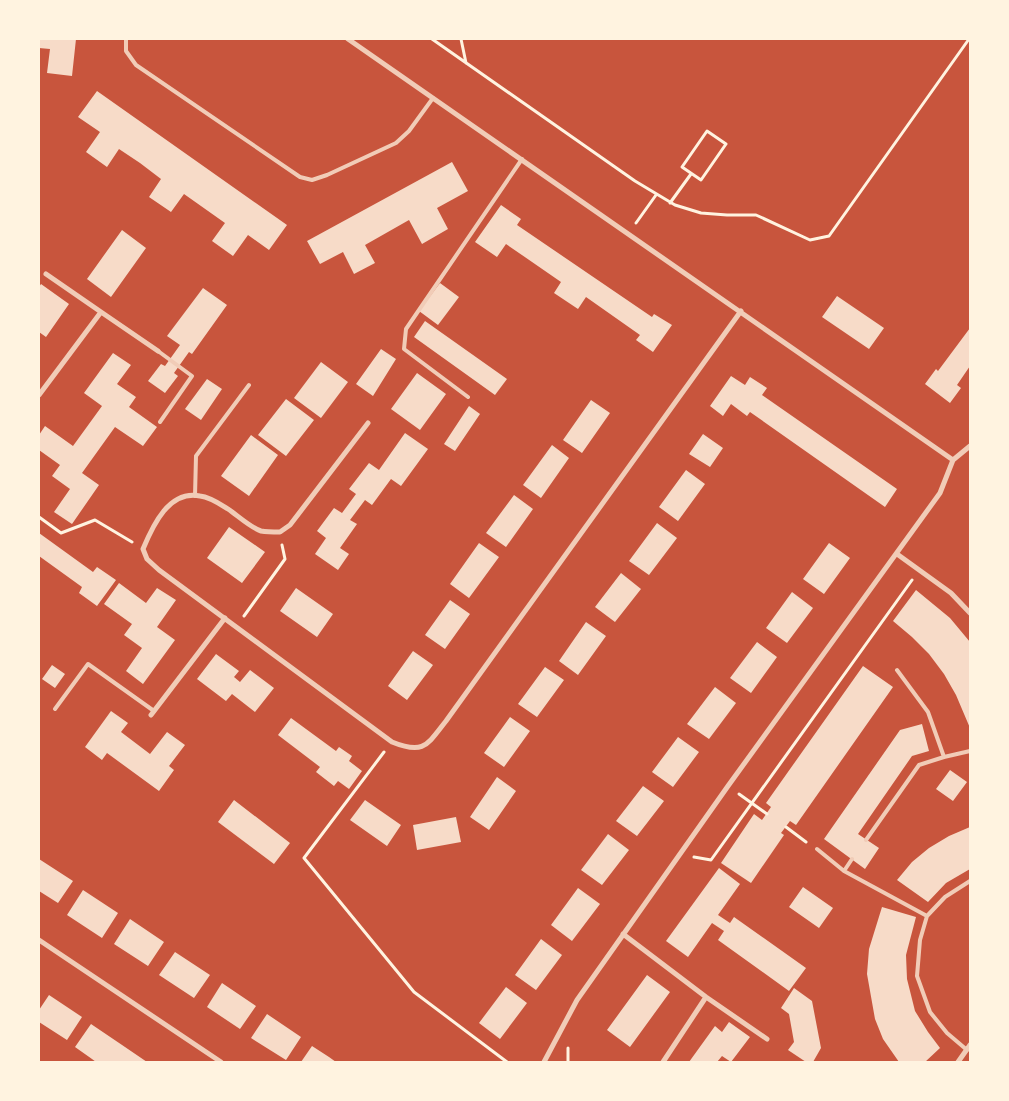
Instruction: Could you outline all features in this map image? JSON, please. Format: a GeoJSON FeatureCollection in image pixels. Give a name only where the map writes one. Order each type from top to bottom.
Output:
{"type":"FeatureCollection","features":[{"type":"Feature","properties":{"kind":"street"},"geometry":{"type":"LineString","coordinates":[[348,39],[953,460]]}},
{"type":"Feature","properties":{"kind":"street"},"geometry":{"type":"LineString","coordinates":[[46,274],[158,351]]}},
{"type":"Feature","properties":{"kind":"street"},"geometry":{"type":"LineString","coordinates":[[368,423],[290,525],[280,532],[260,530],[217,502],[201,496],[186,496],[173,502],[159,517],[143,549],[147,559],[159,570],[392,742],[417,749],[428,743],[446,721],[741,311]]}},
{"type":"Feature","properties":{"kind":"street"},"geometry":{"type":"LineString","coordinates":[[39,395],[101,312]]}},
{"type":"Feature","properties":{"kind":"street"},"geometry":{"type":"LineString","coordinates":[[544,1062],[577,1000],[728,786],[940,493],[953,460],[970,446]]}},
{"type":"Feature","properties":{"kind":"street"},"geometry":{"type":"LineString","coordinates":[[897,554],[951,592],[970,613]]}},
{"type":"Feature","properties":{"kind":"street"},"geometry":{"type":"LineString","coordinates":[[152,713],[225,618]]}},
{"type":"Feature","properties":{"kind":"street"},"geometry":{"type":"LineString","coordinates":[[623,934],[706,998],[767,1039]]}},
{"type":"Feature","properties":{"kind":"street"},"geometry":{"type":"LineString","coordinates":[[39,940],[221,1062]]}},
{"type":"Feature","properties":{"kind":"street"},"geometry":{"type":"LineString","coordinates":[[662,1062],[706,998]]}},
{"type":"Feature","properties":{"kind":"street"},"geometry":{"type":"LineString","coordinates":[[958,1062],[968,1048]]}},
{"type":"Feature","properties":{"kind":"lane"},"geometry":{"type":"LineString","coordinates":[[126,39],[126,51],[136,65],[300,177],[312,180],[396,143],[409,131],[433,98]]}},
{"type":"Feature","properties":{"kind":"lane"},"geometry":{"type":"LineString","coordinates":[[468,397],[404,349],[406,329],[522,159]]}},
{"type":"Feature","properties":{"kind":"lane"},"geometry":{"type":"LineString","coordinates":[[158,351],[192,376],[160,422]]}},
{"type":"Feature","properties":{"kind":"lane"},"geometry":{"type":"LineString","coordinates":[[195,496],[196,456],[249,385]]}},
{"type":"Feature","properties":{"kind":"lane"},"geometry":{"type":"LineString","coordinates":[[55,709],[88,664],[152,713]]}},
{"type":"Feature","properties":{"kind":"lane"},"geometry":{"type":"LineString","coordinates":[[897,670],[928,712],[944,757]]}},
{"type":"Feature","properties":{"kind":"lane"},"geometry":{"type":"LineString","coordinates":[[866,840],[919,765],[970,751]]}},
{"type":"Feature","properties":{"kind":"lane"},"geometry":{"type":"LineString","coordinates":[[817,849],[844,870],[927,916]]}},
{"type":"Feature","properties":{"kind":"lane"},"geometry":{"type":"LineString","coordinates":[[844,870],[852,859]]}},
{"type":"Feature","properties":{"kind":"lane"},"geometry":{"type":"LineString","coordinates":[[968,1048],[947,1033],[930,1012],[917,976],[920,940],[927,916],[945,898],[970,882]]}},
{"type":"Feature","properties":{"kind":"path"},"geometry":{"type":"LineString","coordinates":[[432,39],[670,203],[701,213],[727,216],[756,215],[810,240],[829,236],[969,39]]}},
{"type":"Feature","properties":{"kind":"path"},"geometry":{"type":"LineString","coordinates":[[461,39],[466,63]]}},
{"type":"Feature","properties":{"kind":"path"},"geometry":{"type":"LineString","coordinates":[[707,131],[726,144],[701,180],[691,174],[682,167],[707,131]]}},
{"type":"Feature","properties":{"kind":"path"},"geometry":{"type":"LineString","coordinates":[[670,203],[691,174]]}},
{"type":"Feature","properties":{"kind":"path"},"geometry":{"type":"LineString","coordinates":[[629,234],[656,195]]}},
{"type":"Feature","properties":{"kind":"path"},"geometry":{"type":"LineString","coordinates":[[39,517],[61,533],[95,520],[143,549]]}},
{"type":"Feature","properties":{"kind":"path"},"geometry":{"type":"LineString","coordinates":[[236,627],[285,559],[280,532]]}},
{"type":"Feature","properties":{"kind":"path"},"geometry":{"type":"LineString","coordinates":[[689,865],[694,857],[712,860],[919,570]]}},
{"type":"Feature","properties":{"kind":"path"},"geometry":{"type":"LineString","coordinates":[[392,742],[304,858],[414,992],[507,1062]]}},
{"type":"Feature","properties":{"kind":"path"},"geometry":{"type":"LineString","coordinates":[[728,786],[767,814]]}},
{"type":"Feature","properties":{"kind":"path"},"geometry":{"type":"LineString","coordinates":[[786,827],[817,849]]}},
{"type":"Feature","properties":{"kind":"building"},"geometry":{"type":"Polygon","coordinates":[[[39,39],[76,39],[72,76],[47,73],[50,49],[39,48],[39,39]]]}},
{"type":"Feature","properties":{"kind":"building"},"geometry":{"type":"Polygon","coordinates":[[[97,91],[287,225],[269,250],[248,235],[233,256],[212,241],[225,223],[184,194],[171,212],[149,197],[161,179],[119,149],[107,167],[86,152],[100,132],[78,117],[97,91]]]}},
{"type":"Feature","properties":{"kind":"building"},"geometry":{"type":"Polygon","coordinates":[[[452,162],[468,191],[437,208],[448,229],[422,244],[409,220],[365,245],[375,263],[354,274],[343,252],[320,264],[307,241],[452,162]]]}},
{"type":"Feature","properties":{"kind":"building"},"geometry":{"type":"Polygon","coordinates":[[[501,205],[521,219],[517,225],[652,317],[654,314],[672,325],[653,352],[636,340],[640,335],[586,297],[578,309],[554,293],[561,282],[506,244],[497,257],[475,242],[501,205]]]}},
{"type":"Feature","properties":{"kind":"building"},"geometry":{"type":"Polygon","coordinates":[[[122,230],[146,248],[111,297],[87,279],[122,230]]]}},
{"type":"Feature","properties":{"kind":"building"},"geometry":{"type":"Polygon","coordinates":[[[440,283],[459,297],[438,325],[419,311],[440,283]]]}},
{"type":"Feature","properties":{"kind":"building"},"geometry":{"type":"Polygon","coordinates":[[[41,284],[69,304],[46,337],[39,332],[39,287],[41,284]]]}},
{"type":"Feature","properties":{"kind":"building"},"geometry":{"type":"Polygon","coordinates":[[[203,288],[227,305],[192,354],[189,352],[174,373],[178,376],[165,393],[148,381],[161,364],[165,366],[180,345],[167,336],[203,288]]]}},
{"type":"Feature","properties":{"kind":"building"},"geometry":{"type":"Polygon","coordinates":[[[837,296],[884,328],[869,349],[822,317],[837,296]]]}},
{"type":"Feature","properties":{"kind":"building"},"geometry":{"type":"Polygon","coordinates":[[[425,321],[507,379],[495,395],[414,337],[425,321]]]}},
{"type":"Feature","properties":{"kind":"building"},"geometry":{"type":"Polygon","coordinates":[[[970,328],[970,366],[957,385],[961,388],[950,403],[925,384],[936,369],[938,371],[970,328]]]}},
{"type":"Feature","properties":{"kind":"building"},"geometry":{"type":"Polygon","coordinates":[[[381,349],[396,359],[373,396],[356,384],[381,349]]]}},
{"type":"Feature","properties":{"kind":"building"},"geometry":{"type":"Polygon","coordinates":[[[113,353],[131,365],[117,384],[136,397],[129,407],[157,427],[143,446],[115,427],[82,473],[99,485],[72,524],[54,512],[70,489],[52,476],[60,465],[39,450],[39,435],[45,426],[73,446],[102,406],[84,393],[113,353]]]}},
{"type":"Feature","properties":{"kind":"building"},"geometry":{"type":"Polygon","coordinates":[[[321,362],[348,382],[321,418],[294,398],[321,362]]]}},
{"type":"Feature","properties":{"kind":"building"},"geometry":{"type":"Polygon","coordinates":[[[417,373],[446,394],[420,430],[391,409],[417,373]]]}},
{"type":"Feature","properties":{"kind":"building"},"geometry":{"type":"Polygon","coordinates":[[[731,376],[745,385],[750,377],[767,388],[762,395],[897,489],[885,507],[750,412],[747,416],[731,404],[723,416],[710,406],[731,376]]]}},
{"type":"Feature","properties":{"kind":"building"},"geometry":{"type":"Polygon","coordinates":[[[207,379],[222,389],[201,420],[185,409],[207,379]]]}},
{"type":"Feature","properties":{"kind":"building"},"geometry":{"type":"Polygon","coordinates":[[[286,399],[314,420],[286,456],[258,435],[286,399]]]}},
{"type":"Feature","properties":{"kind":"building"},"geometry":{"type":"Polygon","coordinates":[[[591,400],[610,413],[582,453],[563,440],[591,400]]]}},
{"type":"Feature","properties":{"kind":"building"},"geometry":{"type":"Polygon","coordinates":[[[469,406],[480,414],[455,451],[444,444],[469,406]]]}},
{"type":"Feature","properties":{"kind":"building"},"geometry":{"type":"Polygon","coordinates":[[[405,433],[428,449],[401,486],[391,479],[372,505],[365,500],[350,520],[357,524],[340,548],[349,554],[338,570],[315,554],[326,538],[317,531],[334,508],[342,513],[356,494],[349,489],[369,463],[379,470],[405,433]]]}},
{"type":"Feature","properties":{"kind":"building"},"geometry":{"type":"Polygon","coordinates":[[[703,434],[723,448],[710,467],[689,454],[703,434]]]}},
{"type":"Feature","properties":{"kind":"building"},"geometry":{"type":"Polygon","coordinates":[[[251,435],[278,455],[249,496],[221,476],[251,435]]]}},
{"type":"Feature","properties":{"kind":"building"},"geometry":{"type":"Polygon","coordinates":[[[552,445],[569,458],[541,498],[523,485],[552,445]]]}},
{"type":"Feature","properties":{"kind":"building"},"geometry":{"type":"Polygon","coordinates":[[[686,470],[705,484],[678,521],[659,507],[686,470]]]}},
{"type":"Feature","properties":{"kind":"building"},"geometry":{"type":"Polygon","coordinates":[[[514,495],[533,509],[506,547],[486,533],[514,495]]]}},
{"type":"Feature","properties":{"kind":"building"},"geometry":{"type":"Polygon","coordinates":[[[657,523],[677,538],[649,575],[629,561],[657,523]]]}},
{"type":"Feature","properties":{"kind":"building"},"geometry":{"type":"Polygon","coordinates":[[[229,527],[265,552],[242,583],[207,558],[229,527]]]}},
{"type":"Feature","properties":{"kind":"building"},"geometry":{"type":"Polygon","coordinates":[[[39,533],[93,572],[97,567],[116,580],[97,606],[79,593],[82,587],[39,556],[39,533]]]}},
{"type":"Feature","properties":{"kind":"building"},"geometry":{"type":"Polygon","coordinates":[[[479,543],[499,557],[469,598],[450,584],[479,543]]]}},
{"type":"Feature","properties":{"kind":"building"},"geometry":{"type":"Polygon","coordinates":[[[829,543],[850,558],[824,594],[803,579],[829,543]]]}},
{"type":"Feature","properties":{"kind":"building"},"geometry":{"type":"Polygon","coordinates":[[[621,573],[641,589],[615,622],[595,607],[621,573]]]}},
{"type":"Feature","properties":{"kind":"building"},"geometry":{"type":"Polygon","coordinates":[[[119,583],[146,603],[157,588],[176,600],[157,627],[175,640],[143,684],[126,671],[142,648],[124,635],[132,624],[104,604],[119,583]]]}},
{"type":"Feature","properties":{"kind":"building"},"geometry":{"type":"Polygon","coordinates":[[[296,588],[333,614],[317,637],[280,611],[296,588]]]}},
{"type":"Feature","properties":{"kind":"building"},"geometry":{"type":"Polygon","coordinates":[[[916,590],[950,618],[970,642],[970,728],[956,695],[944,674],[929,654],[893,621],[916,590]]]}},
{"type":"Feature","properties":{"kind":"building"},"geometry":{"type":"Polygon","coordinates":[[[792,592],[813,608],[787,643],[766,628],[792,592]]]}},
{"type":"Feature","properties":{"kind":"building"},"geometry":{"type":"Polygon","coordinates":[[[450,600],[470,614],[445,649],[425,635],[450,600]]]}},
{"type":"Feature","properties":{"kind":"building"},"geometry":{"type":"Polygon","coordinates":[[[586,622],[606,636],[578,675],[559,661],[586,622]]]}},
{"type":"Feature","properties":{"kind":"building"},"geometry":{"type":"Polygon","coordinates":[[[757,642],[777,657],[751,693],[730,678],[757,642]]]}},
{"type":"Feature","properties":{"kind":"building"},"geometry":{"type":"Polygon","coordinates":[[[413,651],[433,665],[407,700],[388,686],[413,651]]]}},
{"type":"Feature","properties":{"kind":"building"},"geometry":{"type":"Polygon","coordinates":[[[216,654],[239,671],[234,677],[240,682],[250,670],[274,688],[255,712],[232,694],[226,701],[197,679],[216,654]]]}},
{"type":"Feature","properties":{"kind":"building"},"geometry":{"type":"Polygon","coordinates":[[[52,665],[65,674],[55,688],[42,679],[52,665]]]}},
{"type":"Feature","properties":{"kind":"building"},"geometry":{"type":"Polygon","coordinates":[[[863,666],[893,687],[796,825],[790,821],[781,833],[784,835],[751,883],[721,863],[754,814],[762,820],[771,807],[766,803],[863,666]]]}},
{"type":"Feature","properties":{"kind":"building"},"geometry":{"type":"Polygon","coordinates":[[[545,667],[564,680],[537,717],[518,704],[545,667]]]}},
{"type":"Feature","properties":{"kind":"building"},"geometry":{"type":"Polygon","coordinates":[[[715,687],[736,703],[709,739],[687,724],[715,687]]]}},
{"type":"Feature","properties":{"kind":"building"},"geometry":{"type":"Polygon","coordinates":[[[111,711],[128,723],[121,732],[150,754],[167,732],[185,745],[169,766],[174,770],[159,791],[107,753],[102,760],[85,747],[111,711]]]}},
{"type":"Feature","properties":{"kind":"building"},"geometry":{"type":"Polygon","coordinates":[[[510,717],[530,731],[504,767],[484,753],[510,717]]]}},
{"type":"Feature","properties":{"kind":"building"},"geometry":{"type":"Polygon","coordinates":[[[291,718],[336,751],[339,747],[352,756],[349,761],[362,771],[349,789],[338,781],[334,786],[316,772],[320,767],[278,735],[291,718]]]}},
{"type":"Feature","properties":{"kind":"building"},"geometry":{"type":"Polygon","coordinates":[[[922,724],[929,751],[912,756],[858,834],[879,848],[865,869],[824,839],[900,730],[922,724]]]}},
{"type":"Feature","properties":{"kind":"building"},"geometry":{"type":"Polygon","coordinates":[[[678,737],[699,752],[673,787],[652,772],[678,737]]]}},
{"type":"Feature","properties":{"kind":"building"},"geometry":{"type":"Polygon","coordinates":[[[950,770],[967,782],[953,801],[936,789],[950,770]]]}},
{"type":"Feature","properties":{"kind":"building"},"geometry":{"type":"Polygon","coordinates":[[[497,777],[516,791],[489,830],[470,817],[497,777]]]}},
{"type":"Feature","properties":{"kind":"building"},"geometry":{"type":"Polygon","coordinates":[[[643,786],[664,801],[637,836],[616,821],[643,786]]]}},
{"type":"Feature","properties":{"kind":"building"},"geometry":{"type":"Polygon","coordinates":[[[234,800],[290,843],[274,864],[218,822],[234,800]]]}},
{"type":"Feature","properties":{"kind":"building"},"geometry":{"type":"Polygon","coordinates":[[[365,800],[401,825],[387,846],[350,820],[365,800]]]}},
{"type":"Feature","properties":{"kind":"building"},"geometry":{"type":"Polygon","coordinates":[[[456,817],[461,842],[417,850],[413,825],[456,817]]]}},
{"type":"Feature","properties":{"kind":"building"},"geometry":{"type":"Polygon","coordinates":[[[970,827],[970,869],[946,883],[928,902],[897,880],[912,862],[929,848],[949,836],[970,827]]]}},
{"type":"Feature","properties":{"kind":"building"},"geometry":{"type":"Polygon","coordinates":[[[608,834],[629,850],[602,885],[581,870],[608,834]]]}},
{"type":"Feature","properties":{"kind":"building"},"geometry":{"type":"Polygon","coordinates":[[[39,859],[73,881],[58,903],[39,891],[39,859]]]}},
{"type":"Feature","properties":{"kind":"building"},"geometry":{"type":"Polygon","coordinates":[[[719,868],[740,884],[718,915],[730,923],[734,917],[806,968],[789,991],[718,940],[724,931],[712,923],[688,957],[666,941],[719,868]]]}},
{"type":"Feature","properties":{"kind":"building"},"geometry":{"type":"Polygon","coordinates":[[[803,887],[833,908],[819,928],[789,907],[803,887]]]}},
{"type":"Feature","properties":{"kind":"building"},"geometry":{"type":"Polygon","coordinates":[[[578,888],[600,904],[572,941],[551,925],[578,888]]]}},
{"type":"Feature","properties":{"kind":"building"},"geometry":{"type":"Polygon","coordinates":[[[83,890],[118,913],[102,938],[67,915],[83,890]]]}},
{"type":"Feature","properties":{"kind":"building"},"geometry":{"type":"Polygon","coordinates":[[[882,907],[916,917],[906,955],[907,979],[915,1011],[940,1048],[925,1062],[899,1062],[883,1039],[875,1019],[867,974],[869,949],[882,907]]]}},
{"type":"Feature","properties":{"kind":"building"},"geometry":{"type":"Polygon","coordinates":[[[130,919],[164,942],[148,966],[114,944],[130,919]]]}},
{"type":"Feature","properties":{"kind":"building"},"geometry":{"type":"Polygon","coordinates":[[[541,939],[562,955],[536,990],[515,975],[541,939]]]}},
{"type":"Feature","properties":{"kind":"building"},"geometry":{"type":"Polygon","coordinates":[[[175,952],[210,975],[194,998],[159,975],[175,952]]]}},
{"type":"Feature","properties":{"kind":"building"},"geometry":{"type":"Polygon","coordinates":[[[647,975],[670,992],[630,1047],[607,1030],[647,975]]]}},
{"type":"Feature","properties":{"kind":"building"},"geometry":{"type":"Polygon","coordinates":[[[222,983],[256,1006],[240,1029],[207,1007],[222,983]]]}},
{"type":"Feature","properties":{"kind":"building"},"geometry":{"type":"Polygon","coordinates":[[[506,987],[527,1003],[500,1039],[479,1023],[506,987]]]}},
{"type":"Feature","properties":{"kind":"building"},"geometry":{"type":"Polygon","coordinates":[[[794,988],[812,1001],[821,1048],[813,1062],[806,1062],[788,1050],[794,1042],[789,1014],[781,1008],[794,988]]]}},
{"type":"Feature","properties":{"kind":"building"},"geometry":{"type":"Polygon","coordinates":[[[49,995],[82,1017],[67,1040],[39,1022],[39,1010],[49,995]]]}},
{"type":"Feature","properties":{"kind":"building"},"geometry":{"type":"Polygon","coordinates":[[[267,1014],[301,1037],[286,1060],[251,1038],[267,1014]]]}},
{"type":"Feature","properties":{"kind":"building"},"geometry":{"type":"Polygon","coordinates":[[[729,1022],[750,1037],[731,1062],[722,1056],[717,1062],[689,1062],[715,1026],[722,1032],[729,1022]]]}},
{"type":"Feature","properties":{"kind":"building"},"geometry":{"type":"Polygon","coordinates":[[[91,1024],[147,1062],[96,1062],[75,1047],[91,1024]]]}},
{"type":"Feature","properties":{"kind":"building"},"geometry":{"type":"Polygon","coordinates":[[[312,1046],[329,1057],[336,1062],[301,1062],[312,1046]]]}}]}
